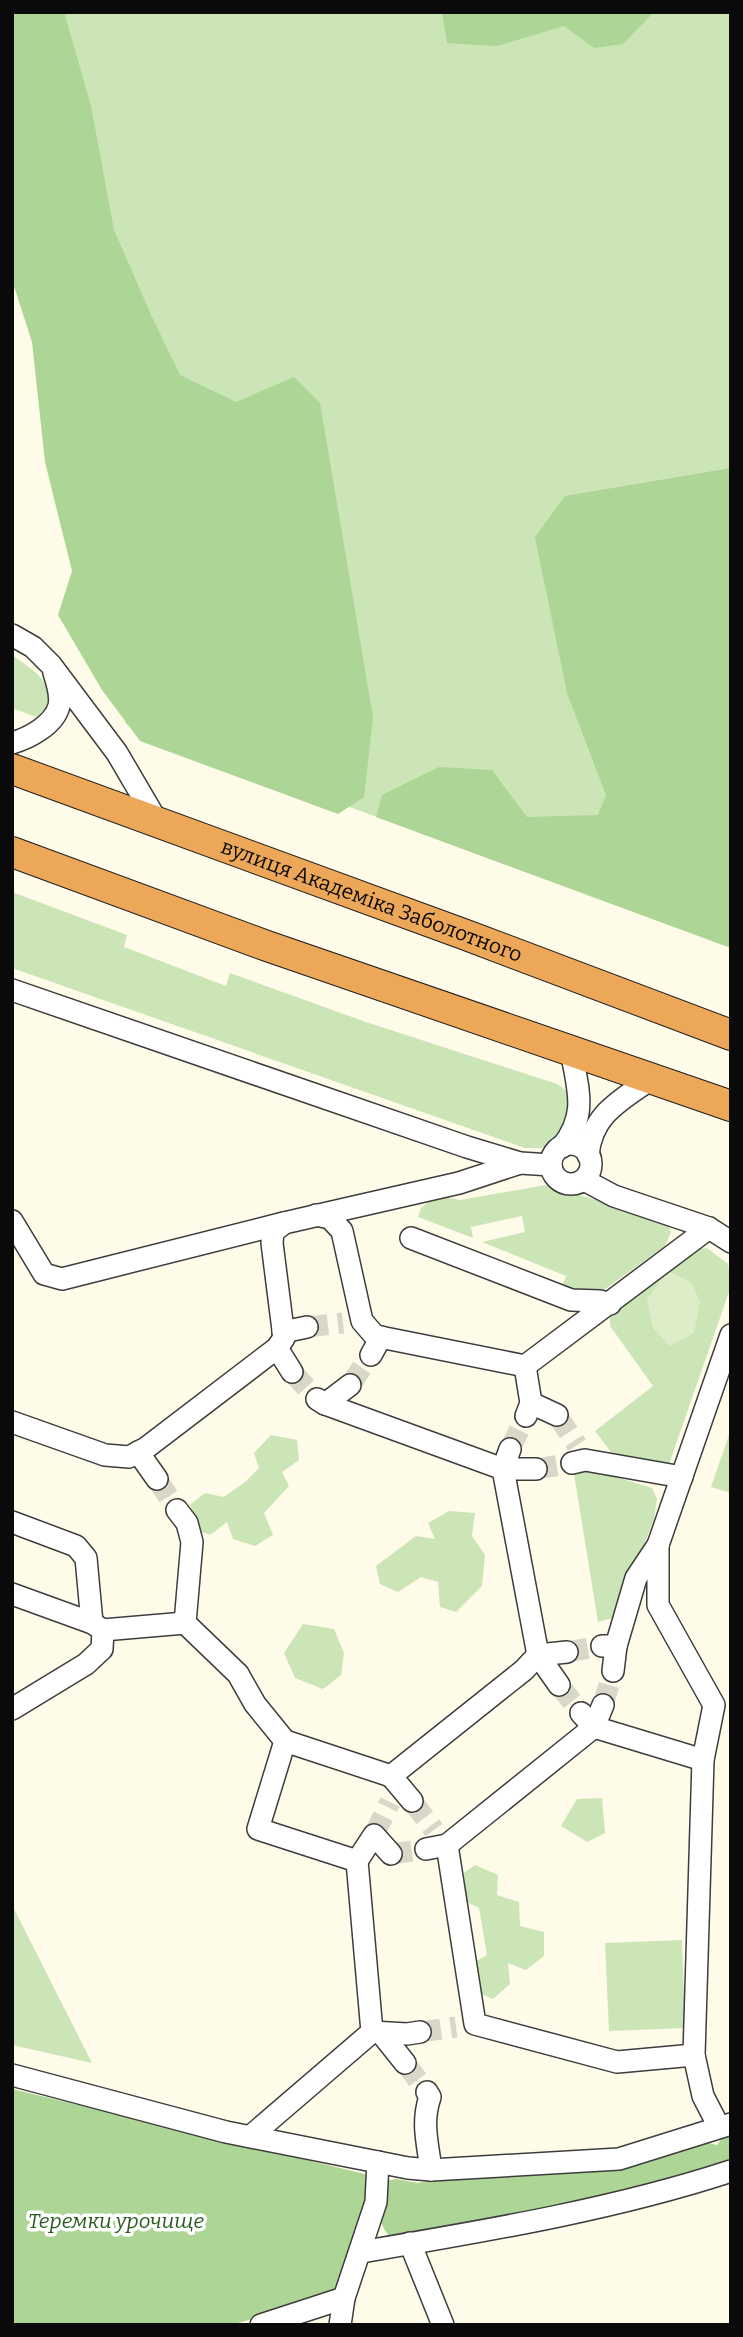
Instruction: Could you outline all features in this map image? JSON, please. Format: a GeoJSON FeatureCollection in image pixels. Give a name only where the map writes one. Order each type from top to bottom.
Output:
{"type":"FeatureCollection","features":[{"type":"Feature","properties":{"kind":"highway","name":"вулиця Академіка Заболотного"},"geometry":{"type":"LineString","coordinates":[[12,769],[467,935],[731,1035]]}},
{"type":"Feature","properties":{"kind":"highway"},"geometry":{"type":"LineString","coordinates":[[12,852],[267,946],[731,1106]]}},
{"type":"Feature","properties":{"kind":"street"},"geometry":{"type":"LineString","coordinates":[[12,635],[33,647],[51,665],[117,753],[158,823]]}},
{"type":"Feature","properties":{"kind":"street"},"geometry":{"type":"LineString","coordinates":[[12,743],[38,732],[60,705],[51,665]]}},
{"type":"Feature","properties":{"kind":"street"},"geometry":{"type":"LineString","coordinates":[[12,990],[520,1163]]}},
{"type":"Feature","properties":{"kind":"street"},"geometry":{"type":"LineString","coordinates":[[570,1049],[579,1095],[579,1114],[576,1128],[556,1156],[555,1177],[565,1184],[584,1180],[590,1168],[588,1155],[593,1128],[601,1116],[652,1078]]}},
{"type":"Feature","properties":{"kind":"street"},"geometry":{"type":"LineString","coordinates":[[12,1221],[44,1274],[62,1279],[284,1223],[459,1183],[520,1163],[556,1156],[572,1144],[588,1155]]}},
{"type":"Feature","properties":{"kind":"street"},"geometry":{"type":"LineString","coordinates":[[459,1183],[467,1147]]}},
{"type":"Feature","properties":{"kind":"street"},"geometry":{"type":"LineString","coordinates":[[584,1180],[614,1196],[709,1228],[731,1242]]}},
{"type":"Feature","properties":{"kind":"street"},"geometry":{"type":"LineString","coordinates":[[316,1216],[330,1218],[342,1231],[353,1320],[375,1336],[376,1346],[525,1366],[709,1228]]}},
{"type":"Feature","properties":{"kind":"street"},"geometry":{"type":"LineString","coordinates":[[284,1223],[273,1232],[272,1243],[280,1340],[292,1373]]}},
{"type":"Feature","properties":{"kind":"street"},"geometry":{"type":"LineString","coordinates":[[411,1238],[570,1300],[610,1304]]}},
{"type":"Feature","properties":{"kind":"street"},"geometry":{"type":"LineString","coordinates":[[12,1422],[105,1455],[129,1457],[280,1340],[307,1327]]}},
{"type":"Feature","properties":{"kind":"street"},"geometry":{"type":"LineString","coordinates":[[613,1671],[609,1646],[636,1578],[658,1545],[731,1335]]}},
{"type":"Feature","properties":{"kind":"street"},"geometry":{"type":"LineString","coordinates":[[525,1366],[528,1410],[557,1415]]}},
{"type":"Feature","properties":{"kind":"street"},"geometry":{"type":"LineString","coordinates":[[350,1385],[321,1402],[536,1469]]}},
{"type":"Feature","properties":{"kind":"street"},"geometry":{"type":"LineString","coordinates":[[138,1452],[157,1479]]}},
{"type":"Feature","properties":{"kind":"street"},"geometry":{"type":"LineString","coordinates":[[578,1456],[682,1477]]}},
{"type":"Feature","properties":{"kind":"street"},"geometry":{"type":"LineString","coordinates":[[506,1459],[538,1656],[559,1685]]}},
{"type":"Feature","properties":{"kind":"street"},"geometry":{"type":"LineString","coordinates":[[177,1510],[187,1523],[192,1542],[185,1623]]}},
{"type":"Feature","properties":{"kind":"street"},"geometry":{"type":"LineString","coordinates":[[12,1522],[76,1546],[83,1552],[102,1649],[86,1664],[12,1709]]}},
{"type":"Feature","properties":{"kind":"street"},"geometry":{"type":"LineString","coordinates":[[12,2075],[251,2136],[431,2170],[619,2159],[725,2126],[703,2096],[694,2055],[703,1760],[714,1705],[658,1605],[658,1545]]}},
{"type":"Feature","properties":{"kind":"street"},"geometry":{"type":"LineString","coordinates":[[12,1594],[98,1626],[185,1623],[238,1674],[255,1704],[285,1741],[391,1776],[412,1801]]}},
{"type":"Feature","properties":{"kind":"street"},"geometry":{"type":"LineString","coordinates":[[390,1802],[391,1776],[538,1656],[567,1652]]}},
{"type":"Feature","properties":{"kind":"street"},"geometry":{"type":"LineString","coordinates":[[603,1705],[436,1841],[466,2025],[617,2062],[694,2055]]}},
{"type":"Feature","properties":{"kind":"street"},"geometry":{"type":"LineString","coordinates":[[587,1720],[703,1760]]}},
{"type":"Feature","properties":{"kind":"street"},"geometry":{"type":"LineString","coordinates":[[285,1741],[258,1829],[357,1861],[376,2033],[405,2063]]}},
{"type":"Feature","properties":{"kind":"street"},"geometry":{"type":"LineString","coordinates":[[251,2136],[376,2033],[420,2032]]}},
{"type":"Feature","properties":{"kind":"street"},"geometry":{"type":"LineString","coordinates":[[428,2092],[430,2097],[424,2120],[431,2170]]}},
{"type":"Feature","properties":{"kind":"street"},"geometry":{"type":"LineString","coordinates":[[340,2325],[344,2298],[376,2202],[378,2162]]}},
{"type":"Feature","properties":{"kind":"street"},"geometry":{"type":"LineString","coordinates":[[360,2252],[454,2236],[669,2191],[731,2171]]}},
{"type":"Feature","properties":{"kind":"street"},"geometry":{"type":"LineString","coordinates":[[410,2244],[443,2325]]}},
{"type":"Feature","properties":{"kind":"street"},"geometry":{"type":"LineString","coordinates":[[261,2325],[344,2298]]}},
{"type":"Feature","properties":{"kind":"green space"},"geometry":{"type":"Polygon","coordinates":[[[12,12],[731,12],[731,948],[126,724],[12,188],[12,12]]]}},
{"type":"Feature","properties":{"kind":"green space"},"geometry":{"type":"Polygon","coordinates":[[[12,12],[64,12],[91,106],[114,230],[180,375],[236,402],[294,377],[320,403],[373,717],[364,797],[338,814],[140,741],[102,690],[58,615],[72,571],[45,462],[32,342],[12,280],[12,12]]]}},
{"type":"Feature","properties":{"kind":"green space"},"geometry":{"type":"Polygon","coordinates":[[[442,12],[654,12],[623,44],[594,48],[564,26],[497,46],[447,43],[442,12]]]}},
{"type":"Feature","properties":{"kind":"green space"},"geometry":{"type":"Polygon","coordinates":[[[731,468],[731,948],[376,817],[382,795],[439,767],[492,770],[527,817],[598,815],[606,795],[567,693],[535,537],[565,496],[731,468]]]}},
{"type":"Feature","properties":{"kind":"green space"},"geometry":{"type":"Polygon","coordinates":[[[12,655],[38,674],[48,689],[49,698],[39,718],[12,708],[12,655]]]}},
{"type":"Feature","properties":{"kind":"green space"},"geometry":{"type":"Polygon","coordinates":[[[12,892],[127,935],[124,947],[226,986],[230,973],[366,1022],[557,1084],[571,1098],[573,1105],[569,1120],[555,1143],[543,1148],[525,1148],[12,968],[12,892]]]}},
{"type":"Feature","properties":{"kind":"green space"},"geometry":{"type":"Polygon","coordinates":[[[546,1185],[667,1223],[671,1232],[665,1246],[594,1297],[562,1287],[566,1276],[482,1242],[525,1232],[522,1216],[471,1227],[473,1238],[418,1217],[421,1208],[437,1195],[460,1200],[546,1185]]]}},
{"type":"Feature","properties":{"kind":"green space"},"geometry":{"type":"Polygon","coordinates":[[[707,1248],[728,1264],[731,1286],[667,1470],[611,1452],[595,1431],[653,1386],[610,1326],[610,1312],[697,1249],[707,1248]]]}},
{"type":"Feature","properties":{"kind":"green space"},"geometry":{"type":"Polygon","coordinates":[[[667,1270],[692,1283],[700,1302],[694,1333],[670,1346],[653,1328],[647,1300],[667,1270]]]}},
{"type":"Feature","properties":{"kind":"green space"},"geometry":{"type":"Polygon","coordinates":[[[731,1429],[731,1493],[711,1487],[731,1429]]]}},
{"type":"Feature","properties":{"kind":"green space"},"geometry":{"type":"Polygon","coordinates":[[[271,1435],[297,1440],[299,1460],[282,1472],[289,1486],[264,1513],[273,1535],[255,1546],[233,1539],[227,1522],[210,1535],[191,1528],[191,1504],[205,1493],[224,1497],[245,1482],[259,1468],[254,1453],[271,1435]]]}},
{"type":"Feature","properties":{"kind":"green space"},"geometry":{"type":"Polygon","coordinates":[[[589,1469],[652,1488],[657,1499],[654,1519],[616,1617],[598,1622],[574,1474],[589,1469]]]}},
{"type":"Feature","properties":{"kind":"green space"},"geometry":{"type":"Polygon","coordinates":[[[449,1511],[475,1513],[472,1536],[485,1555],[482,1586],[456,1612],[440,1607],[438,1582],[421,1577],[398,1592],[380,1584],[376,1566],[416,1536],[435,1539],[428,1523],[449,1511]]]}},
{"type":"Feature","properties":{"kind":"green space"},"geometry":{"type":"Polygon","coordinates":[[[303,1624],[334,1629],[344,1653],[341,1675],[323,1689],[295,1678],[284,1653],[303,1624]]]}},
{"type":"Feature","properties":{"kind":"green space"},"geometry":{"type":"Polygon","coordinates":[[[602,1798],[605,1833],[587,1842],[561,1826],[577,1799],[602,1798]]]}},
{"type":"Feature","properties":{"kind":"green space"},"geometry":{"type":"Polygon","coordinates":[[[475,1865],[498,1875],[497,1895],[519,1902],[520,1926],[544,1932],[544,1956],[526,1970],[508,1963],[510,1984],[493,1999],[474,1991],[471,1964],[487,1955],[479,1908],[459,1898],[457,1878],[475,1865]]]}},
{"type":"Feature","properties":{"kind":"green space"},"geometry":{"type":"Polygon","coordinates":[[[12,1905],[92,2063],[12,2045],[12,1905]]]}},
{"type":"Feature","properties":{"kind":"green space"},"geometry":{"type":"Polygon","coordinates":[[[682,1940],[685,2028],[609,2031],[605,1943],[682,1940]]]}},
{"type":"Feature","properties":{"kind":"green space","name":"Теремки урочище"},"geometry":{"type":"Polygon","coordinates":[[[12,2089],[373,2176],[340,2293],[231,2325],[12,2325],[12,2089]]]}},
{"type":"Feature","properties":{"kind":"green space"},"geometry":{"type":"Polygon","coordinates":[[[731,2130],[731,2165],[675,2184],[392,2239],[380,2219],[386,2181],[397,2179],[417,2183],[695,2140],[717,2145],[727,2131],[731,2130]]]}},
{"type":"Feature","properties":{"kind":"tunnel"},"geometry":{"type":"LineString","coordinates":[[307,1327],[343,1323]]}},
{"type":"Feature","properties":{"kind":"tunnel"},"geometry":{"type":"LineString","coordinates":[[350,1385],[371,1355]]}},
{"type":"Feature","properties":{"kind":"tunnel"},"geometry":{"type":"LineString","coordinates":[[292,1372],[317,1399]]}},
{"type":"Feature","properties":{"kind":"tunnel"},"geometry":{"type":"LineString","coordinates":[[557,1415],[577,1445]]}},
{"type":"Feature","properties":{"kind":"tunnel"},"geometry":{"type":"LineString","coordinates":[[510,1449],[526,1416]]}},
{"type":"Feature","properties":{"kind":"tunnel"},"geometry":{"type":"LineString","coordinates":[[536,1469],[572,1463]]}},
{"type":"Feature","properties":{"kind":"tunnel"},"geometry":{"type":"LineString","coordinates":[[157,1479],[177,1510]]}},
{"type":"Feature","properties":{"kind":"tunnel"},"geometry":{"type":"LineString","coordinates":[[567,1652],[602,1646]]}},
{"type":"Feature","properties":{"kind":"tunnel"},"geometry":{"type":"LineString","coordinates":[[603,1705],[613,1671]]}},
{"type":"Feature","properties":{"kind":"tunnel"},"geometry":{"type":"LineString","coordinates":[[559,1685],[581,1713]]}},
{"type":"Feature","properties":{"kind":"tunnel"},"geometry":{"type":"LineString","coordinates":[[412,1801],[434,1830]]}},
{"type":"Feature","properties":{"kind":"tunnel"},"geometry":{"type":"LineString","coordinates":[[374,1835],[390,1802]]}},
{"type":"Feature","properties":{"kind":"tunnel"},"geometry":{"type":"LineString","coordinates":[[391,1854],[426,1849]]}},
{"type":"Feature","properties":{"kind":"tunnel"},"geometry":{"type":"LineString","coordinates":[[420,2032],[456,2027]]}},
{"type":"Feature","properties":{"kind":"tunnel"},"geometry":{"type":"LineString","coordinates":[[405,2063],[427,2092]]}}]}
